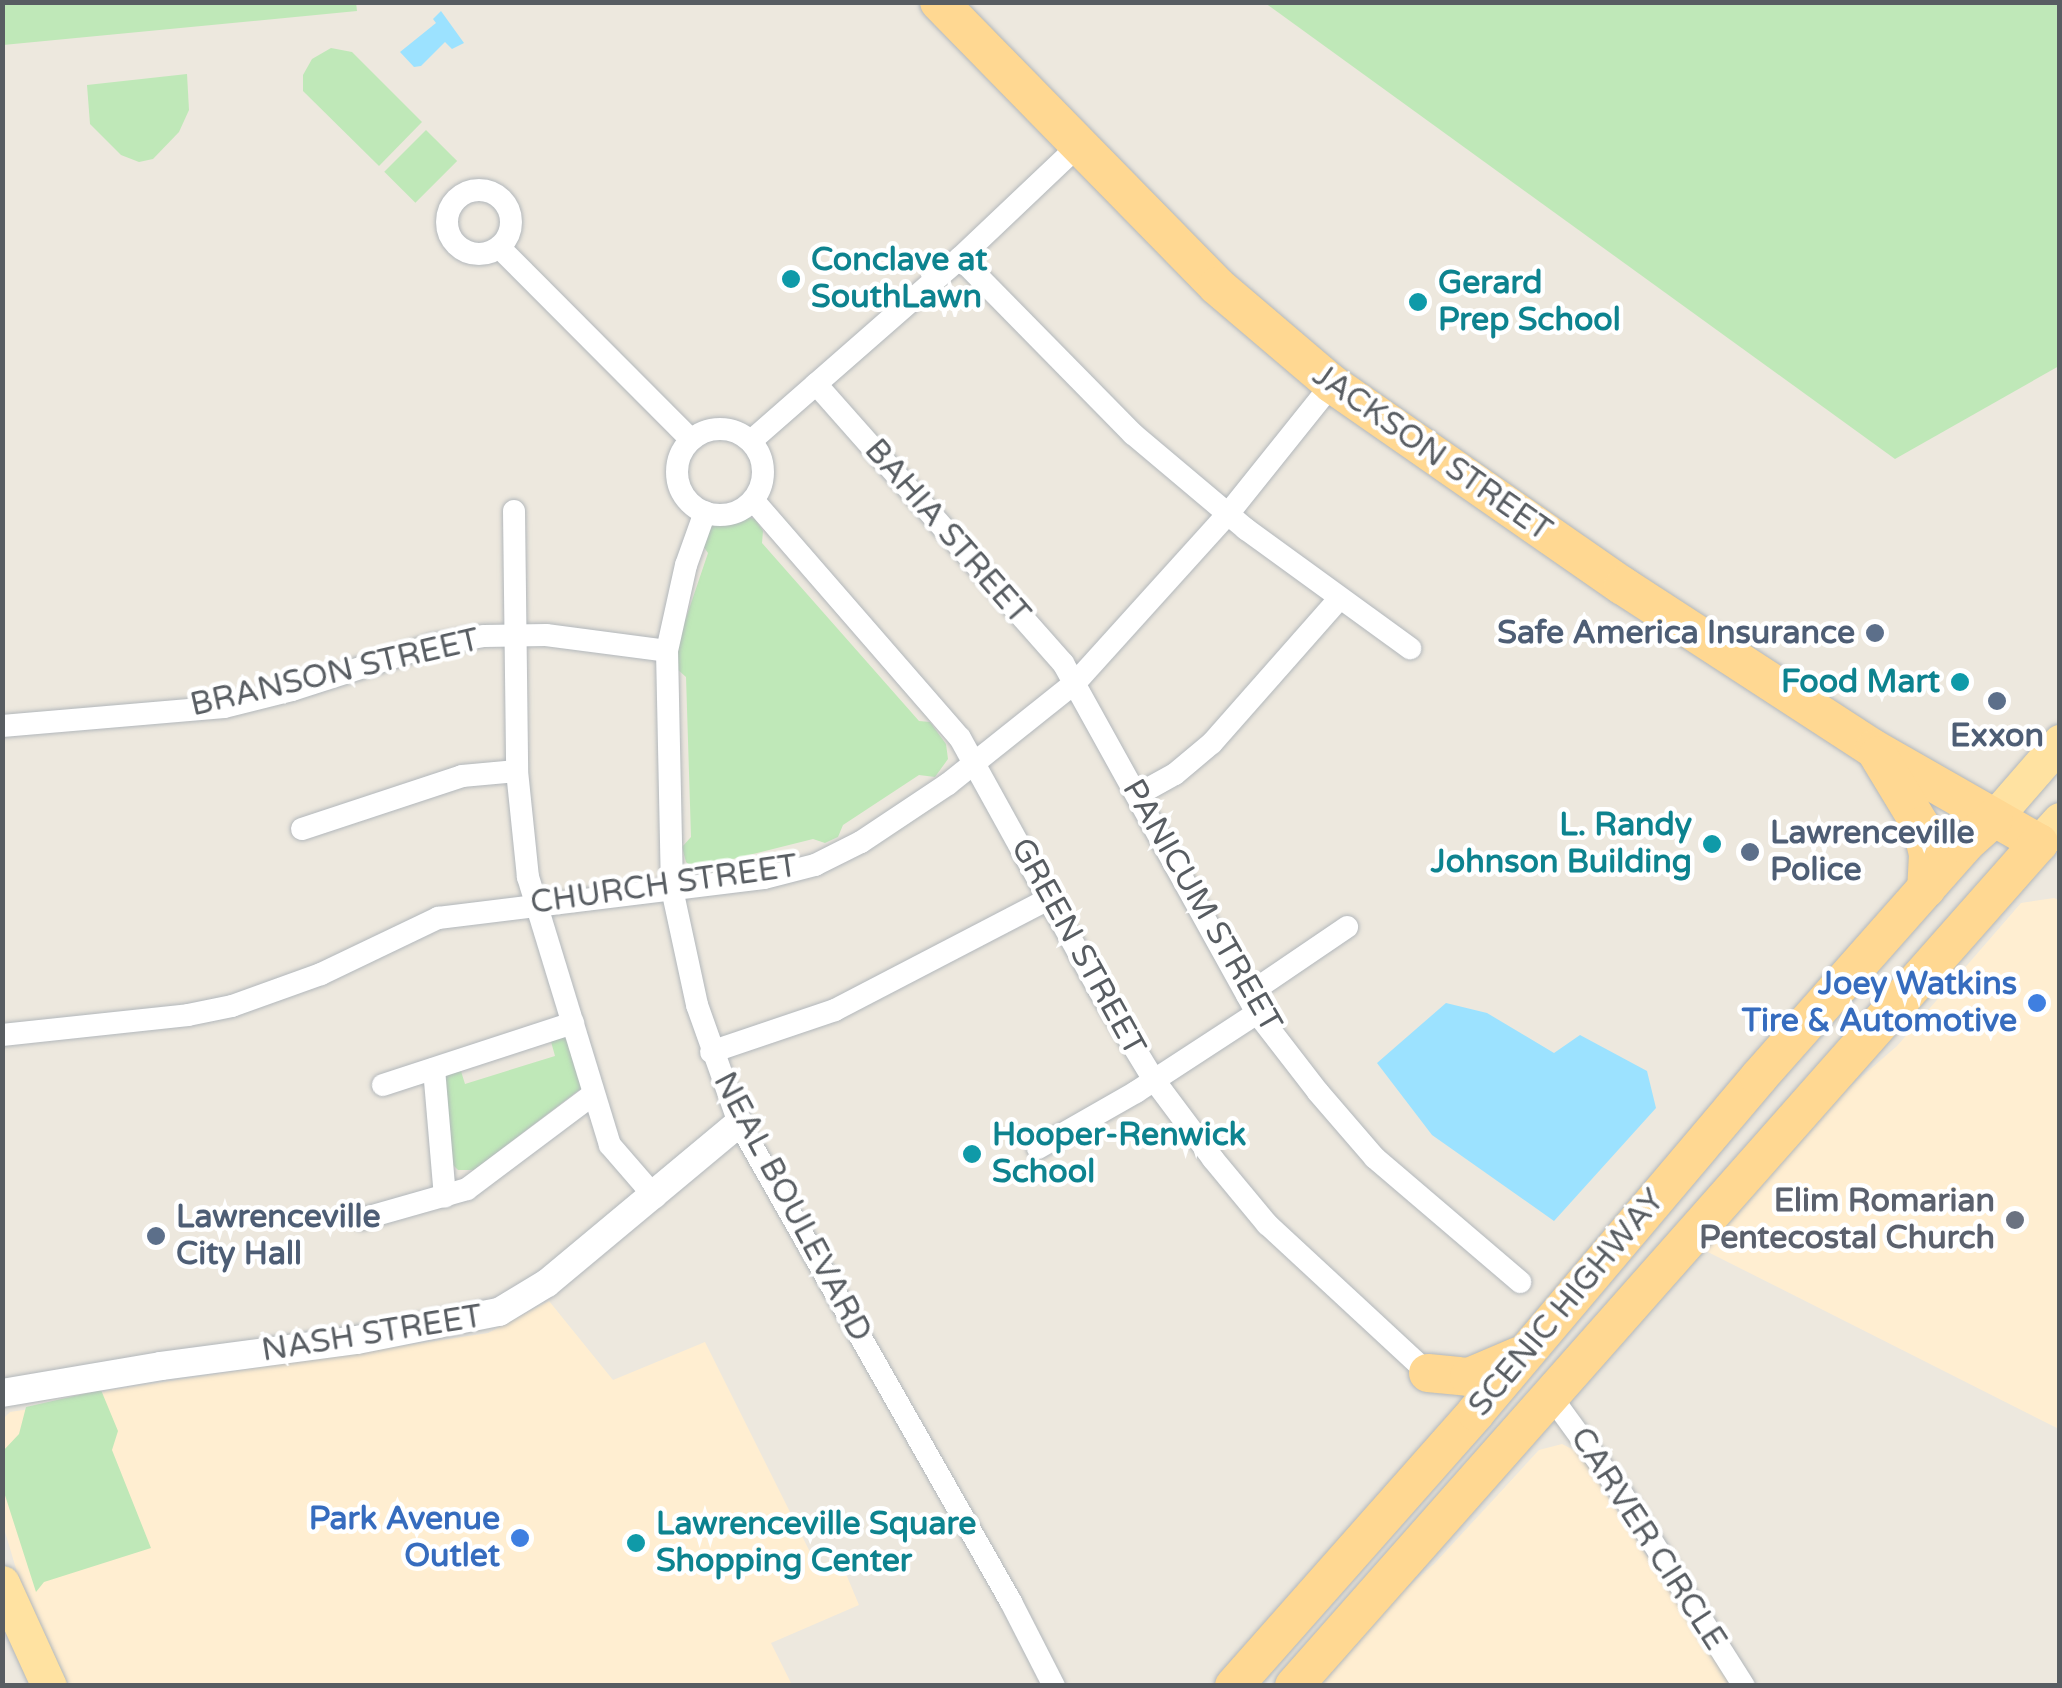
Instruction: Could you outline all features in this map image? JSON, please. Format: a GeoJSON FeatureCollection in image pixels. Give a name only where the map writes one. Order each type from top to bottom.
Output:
{"type":"FeatureCollection","features":[{"type":"Feature","properties":{"kind":"highway","name":"JACKSON STREET"},"geometry":{"type":"LineString","coordinates":[[939,2],[1217,286],[1332,384],[1623,586],[1874,749],[1994,818],[2053,839]]}},
{"type":"Feature","properties":{"kind":"highway"},"geometry":{"type":"LineString","coordinates":[[1874,749],[1921,826],[1928,854],[1926,888]]}},
{"type":"Feature","properties":{"kind":"highway","name":"SCENIC HIGHWAY"},"geometry":{"type":"LineString","coordinates":[[1234,1686],[1529,1350],[1759,1076],[1926,888],[1994,818]]}},
{"type":"Feature","properties":{"kind":"highway","name":"SCENIC HIGHWAY"},"geometry":{"type":"LineString","coordinates":[[1294,1686],[1550,1395],[2053,839]]}},
{"type":"Feature","properties":{"kind":"highway"},"geometry":{"type":"LineString","coordinates":[[1428,1372],[1469,1378],[1529,1350]]}},
{"type":"Feature","properties":{"kind":"highway"},"geometry":{"type":"LineString","coordinates":[[1428,1372],[1446,1406],[1448,1444]]}},
{"type":"Feature","properties":{"kind":"main road","name":"SCENIC HIGHWAY"},"geometry":{"type":"LineString","coordinates":[[1994,818],[2060,742]]}},
{"type":"Feature","properties":{"kind":"main road"},"geometry":{"type":"LineString","coordinates":[[2,1583],[49,1686]]}},
{"type":"Feature","properties":{"kind":"street"},"geometry":{"type":"LineString","coordinates":[[751,440],[960,258],[1079,145]]}},
{"type":"Feature","properties":{"kind":"street"},"geometry":{"type":"LineString","coordinates":[[499,246],[691,440]]}},
{"type":"Feature","properties":{"kind":"street"},"geometry":{"type":"LineString","coordinates":[[960,258],[1133,434],[1339,600],[1410,648]]}},
{"type":"Feature","properties":{"kind":"street","name":"BAHIA STREET"},"geometry":{"type":"LineString","coordinates":[[816,384],[1076,682]]}},
{"type":"Feature","properties":{"kind":"street","name":"CHURCH STREET"},"geometry":{"type":"LineString","coordinates":[[2,1035],[188,1016],[232,1006],[320,974],[438,918],[534,903],[764,878],[814,864],[861,842],[975,762],[1076,682],[1228,514],[1332,384]]}},
{"type":"Feature","properties":{"kind":"street"},"geometry":{"type":"LineString","coordinates":[[714,429],[728,429],[751,440],[763,464],[760,489],[753,500],[731,514],[705,512],[683,494],[678,480],[682,451],[691,440],[714,429]]}},
{"type":"Feature","properties":{"kind":"street","name":"GREEN STREET"},"geometry":{"type":"LineString","coordinates":[[753,500],[960,738],[1154,1080],[1267,1224],[1428,1372]]}},
{"type":"Feature","properties":{"kind":"street"},"geometry":{"type":"LineString","coordinates":[[514,511],[517,771],[534,903],[573,1023],[591,1096],[610,1145],[654,1197]]}},
{"type":"Feature","properties":{"kind":"street","name":"NEAL BOULEVARD"},"geometry":{"type":"LineString","coordinates":[[705,512],[686,565],[666,652],[672,889],[710,1052],[739,1123],[1011,1602],[1054,1686]]}},
{"type":"Feature","properties":{"kind":"street"},"geometry":{"type":"LineString","coordinates":[[1137,796],[1175,774],[1212,743],[1339,600]]}},
{"type":"Feature","properties":{"kind":"street","name":"BRANSON STREET"},"geometry":{"type":"LineString","coordinates":[[2,726],[224,707],[292,690],[432,645],[516,634],[666,652]]}},
{"type":"Feature","properties":{"kind":"street","name":"PANICUM STREET"},"geometry":{"type":"LineString","coordinates":[[1076,682],[1252,1004],[1374,1158],[1520,1282]]}},
{"type":"Feature","properties":{"kind":"street"},"geometry":{"type":"LineString","coordinates":[[302,830],[462,776],[517,771]]}},
{"type":"Feature","properties":{"kind":"street"},"geometry":{"type":"LineString","coordinates":[[710,1052],[835,1010],[1050,898]]}},
{"type":"Feature","properties":{"kind":"street"},"geometry":{"type":"LineString","coordinates":[[1038,1148],[1154,1080],[1346,927]]}},
{"type":"Feature","properties":{"kind":"street"},"geometry":{"type":"LineString","coordinates":[[383,1085],[573,1023]]}},
{"type":"Feature","properties":{"kind":"street"},"geometry":{"type":"LineString","coordinates":[[434,1069],[445,1197]]}},
{"type":"Feature","properties":{"kind":"street"},"geometry":{"type":"LineString","coordinates":[[362,1219],[445,1197],[478,1182],[591,1096]]}},
{"type":"Feature","properties":{"kind":"street","name":"NASH STREET"},"geometry":{"type":"LineString","coordinates":[[2,1393],[478,1319],[520,1302],[547,1283],[739,1123]]}},
{"type":"Feature","properties":{"kind":"street","name":"CARVER CIRCLE"},"geometry":{"type":"LineString","coordinates":[[1550,1395],[1622,1494],[1744,1686]]}},
{"type":"Feature","properties":{"kind":"shaded area"},"geometry":{"type":"Polygon","coordinates":[[[2059,900],[2059,1429],[1698,1247],[1821,1112],[1897,1046],[2021,903],[2059,900]]]}},
{"type":"Feature","properties":{"kind":"shaded area"},"geometry":{"type":"Polygon","coordinates":[[[549,1301],[613,1380],[705,1342],[817,1566],[839,1557],[859,1605],[771,1643],[792,1685],[67,1685],[22,1589],[3,1525],[2,1420],[10,1412],[69,1403],[110,1390],[488,1333],[549,1301]]]}},
{"type":"Feature","properties":{"kind":"shaded area"},"geometry":{"type":"Polygon","coordinates":[[[1562,1444],[1578,1452],[1732,1685],[1311,1686],[1359,1631],[1435,1563],[1539,1450],[1562,1444]]]}},
{"type":"Feature","properties":{"kind":"green space"},"geometry":{"type":"Polygon","coordinates":[[[3,2],[356,2],[357,11],[3,45],[3,2]]]}},
{"type":"Feature","properties":{"kind":"green space"},"geometry":{"type":"Polygon","coordinates":[[[1265,3],[2059,3],[2059,366],[1895,459],[1265,3]]]}},
{"type":"Feature","properties":{"kind":"green space"},"geometry":{"type":"Polygon","coordinates":[[[331,48],[352,52],[422,122],[379,166],[303,91],[303,75],[312,59],[331,48]]]}},
{"type":"Feature","properties":{"kind":"green space"},"geometry":{"type":"Polygon","coordinates":[[[187,74],[189,110],[179,132],[153,159],[139,162],[121,155],[90,124],[87,85],[187,74]]]}},
{"type":"Feature","properties":{"kind":"green space"},"geometry":{"type":"Polygon","coordinates":[[[426,130],[457,161],[415,203],[384,172],[426,130]]]}},
{"type":"Feature","properties":{"kind":"green space"},"geometry":{"type":"Polygon","coordinates":[[[755,519],[763,531],[762,543],[919,721],[930,722],[946,744],[948,759],[935,777],[919,775],[843,825],[838,837],[825,843],[813,839],[725,861],[717,872],[699,873],[686,862],[682,847],[691,837],[686,677],[677,669],[677,627],[686,618],[708,553],[701,543],[706,530],[714,523],[755,519]]]}},
{"type":"Feature","properties":{"kind":"green space"},"geometry":{"type":"Polygon","coordinates":[[[569,1035],[583,1087],[474,1170],[458,1170],[450,1162],[443,1075],[460,1068],[465,1084],[555,1056],[550,1038],[569,1035]]]}},
{"type":"Feature","properties":{"kind":"green space"},"geometry":{"type":"Polygon","coordinates":[[[101,1390],[118,1431],[112,1450],[151,1548],[44,1582],[36,1592],[3,1489],[3,1451],[19,1434],[26,1407],[101,1390]]]}},
{"type":"Feature","properties":{"kind":"water"},"geometry":{"type":"Polygon","coordinates":[[[441,11],[464,43],[452,49],[445,42],[421,66],[414,67],[400,52],[436,23],[433,19],[441,11]]]}},
{"type":"Feature","properties":{"kind":"water"},"geometry":{"type":"Polygon","coordinates":[[[1446,1003],[1487,1013],[1554,1053],[1580,1035],[1647,1071],[1656,1108],[1554,1221],[1432,1135],[1377,1063],[1446,1003]]]}},
{"type":"Feature","properties":{"kind":"place","name":"Conclave at SouthLawn"},"geometry":{"type":"Point","coordinates":[791,279]}},
{"type":"Feature","properties":{"kind":"place","name":"Gerard Prep School"},"geometry":{"type":"Point","coordinates":[1418,302]}},
{"type":"Feature","properties":{"kind":"place","name":"Safe America Insurance"},"geometry":{"type":"Point","coordinates":[1875,633]}},
{"type":"Feature","properties":{"kind":"place","name":"Food Mart"},"geometry":{"type":"Point","coordinates":[1960,682]}},
{"type":"Feature","properties":{"kind":"place","name":"Exxon"},"geometry":{"type":"Point","coordinates":[1997,701]}},
{"type":"Feature","properties":{"kind":"place","name":"L. Randy Johnson Building"},"geometry":{"type":"Point","coordinates":[1712,844]}},
{"type":"Feature","properties":{"kind":"place","name":"Lawrenceville Police"},"geometry":{"type":"Point","coordinates":[1750,852]}},
{"type":"Feature","properties":{"kind":"place","name":"Joey Watkins Tire & Automotive"},"geometry":{"type":"Point","coordinates":[2037,1003]}},
{"type":"Feature","properties":{"kind":"place","name":"Hooper-Renwick School"},"geometry":{"type":"Point","coordinates":[972,1154]}},
{"type":"Feature","properties":{"kind":"place","name":"Elim Romarian Pentecostal Church"},"geometry":{"type":"Point","coordinates":[2015,1220]}},
{"type":"Feature","properties":{"kind":"place","name":"Lawrenceville City Hall"},"geometry":{"type":"Point","coordinates":[156,1236]}},
{"type":"Feature","properties":{"kind":"place","name":"Park Avenue Outlet"},"geometry":{"type":"Point","coordinates":[520,1538]}},
{"type":"Feature","properties":{"kind":"place","name":"Lawrenceville Square Shopping Center"},"geometry":{"type":"Point","coordinates":[636,1543]}}]}
